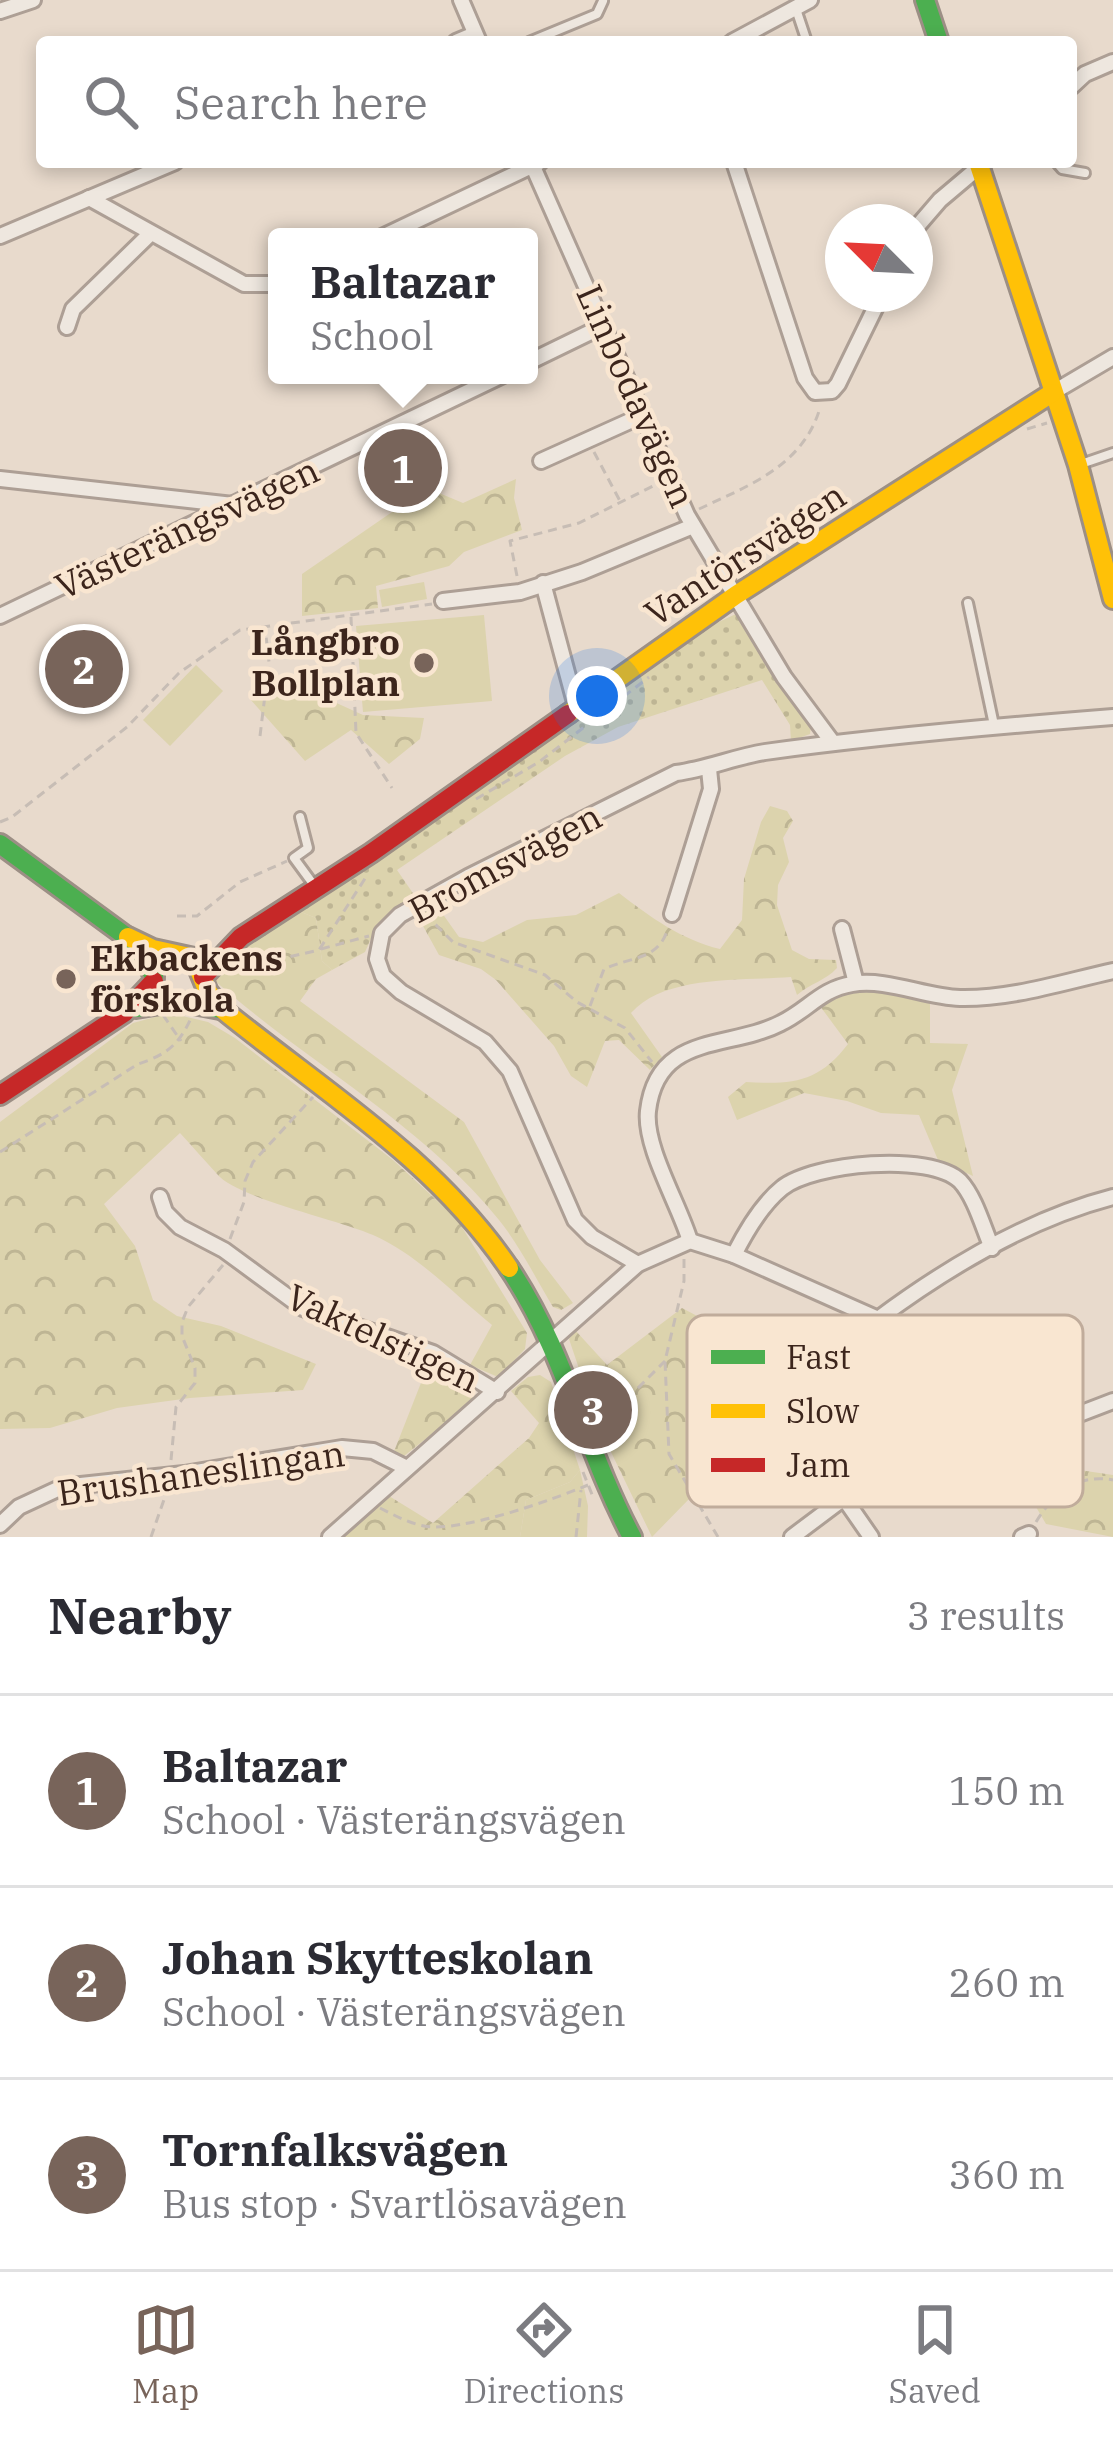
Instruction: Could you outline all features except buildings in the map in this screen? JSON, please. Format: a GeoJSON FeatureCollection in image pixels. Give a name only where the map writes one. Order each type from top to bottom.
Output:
{"type":"FeatureCollection","features":[{"type":"Feature","properties":{"kind":"street"},"geometry":{"type":"LineString","coordinates":[[5,6],[33,0]]}},
{"type":"Feature","properties":{"kind":"street"},"geometry":{"type":"LineString","coordinates":[[461,0],[476,36]]}},
{"type":"Feature","properties":{"kind":"street"},"geometry":{"type":"LineString","coordinates":[[926,0],[937,36]]}},
{"type":"Feature","properties":{"kind":"street"},"geometry":{"type":"LineString","coordinates":[[743,36],[803,3]]}},
{"type":"Feature","properties":{"kind":"street"},"geometry":{"type":"LineString","coordinates":[[1077,81],[1113,62]]}},
{"type":"Feature","properties":{"kind":"street"},"geometry":{"type":"LineString","coordinates":[[0,236],[161,168]]}},
{"type":"Feature","properties":{"kind":"street"},"geometry":{"type":"LineString","coordinates":[[401,228],[527,168]]}},
{"type":"Feature","properties":{"kind":"street","name":"Linbodavägen"},"geometry":{"type":"LineString","coordinates":[[537,168],[690,520],[784,677],[832,743]]}},
{"type":"Feature","properties":{"kind":"street"},"geometry":{"type":"LineString","coordinates":[[736,168],[808,387],[823,394],[838,384],[873,312]]}},
{"type":"Feature","properties":{"kind":"street"},"geometry":{"type":"LineString","coordinates":[[933,208],[976,168]]}},
{"type":"Feature","properties":{"kind":"street"},"geometry":{"type":"LineString","coordinates":[[982,168],[1107,553],[1113,599]]}},
{"type":"Feature","properties":{"kind":"street"},"geometry":{"type":"LineString","coordinates":[[89,198],[244,284],[268,284]]}},
{"type":"Feature","properties":{"kind":"street"},"geometry":{"type":"LineString","coordinates":[[68,327],[74,309],[150,234]]}},
{"type":"Feature","properties":{"kind":"street"},"geometry":{"type":"LineString","coordinates":[[538,358],[603,326]]}},
{"type":"Feature","properties":{"kind":"street","name":"Vantörsvägen"},"geometry":{"type":"LineString","coordinates":[[183,953],[200,953],[241,937],[317,889],[736,595],[1113,356]]}},
{"type":"Feature","properties":{"kind":"street","name":"Västerängsvägen"},"geometry":{"type":"LineString","coordinates":[[0,616],[484,384]]}},
{"type":"Feature","properties":{"kind":"street"},"geometry":{"type":"LineString","coordinates":[[541,461],[641,416]]}},
{"type":"Feature","properties":{"kind":"street"},"geometry":{"type":"LineString","coordinates":[[0,479],[237,506]]}},
{"type":"Feature","properties":{"kind":"street"},"geometry":{"type":"LineString","coordinates":[[442,601],[520,592],[582,572],[690,520]]}},
{"type":"Feature","properties":{"kind":"street"},"geometry":{"type":"LineString","coordinates":[[543,583],[577,710]]}},
{"type":"Feature","properties":{"kind":"street","name":"Bromsvägen"},"geometry":{"type":"LineString","coordinates":[[638,1264],[592,1237],[575,1220],[510,1071],[485,1042],[401,992],[383,976],[377,959],[382,933],[400,915],[469,877],[676,773],[710,769],[740,756],[832,743],[1113,717]]}},
{"type":"Feature","properties":{"kind":"street"},"geometry":{"type":"LineString","coordinates":[[672,914],[711,789],[710,769]]}},
{"type":"Feature","properties":{"kind":"street"},"geometry":{"type":"LineString","coordinates":[[0,844],[128,937],[153,949],[183,953],[199,964],[203,979],[229,1015]]}},
{"type":"Feature","properties":{"kind":"street"},"geometry":{"type":"LineString","coordinates":[[842,929],[856,983]]}},
{"type":"Feature","properties":{"kind":"street"},"geometry":{"type":"LineString","coordinates":[[128,937],[146,957],[160,992],[178,1006]]}},
{"type":"Feature","properties":{"kind":"street","name":"Vantörsvägen"},"geometry":{"type":"LineString","coordinates":[[203,979],[241,937]]}},
{"type":"Feature","properties":{"kind":"street"},"geometry":{"type":"LineString","coordinates":[[124,1013],[154,979],[164,957],[183,953]]}},
{"type":"Feature","properties":{"kind":"street"},"geometry":{"type":"LineString","coordinates":[[690,1240],[649,1132],[648,1111],[661,1073],[689,1050],[776,1025],[823,992],[856,983],[967,998],[1016,993],[1113,971]]}},
{"type":"Feature","properties":{"kind":"street"},"geometry":{"type":"LineString","coordinates":[[178,1006],[196,993],[203,979]]}},
{"type":"Feature","properties":{"kind":"street"},"geometry":{"type":"LineString","coordinates":[[0,1095],[124,1013],[152,1003],[201,1003],[229,1015],[412,1156],[455,1199],[509,1270],[550,1342],[590,1485],[632,1537]]}},
{"type":"Feature","properties":{"kind":"street"},"geometry":{"type":"LineString","coordinates":[[734,1255],[770,1199],[795,1179],[808,1172],[893,1166],[932,1167],[961,1182],[992,1248]]}},
{"type":"Feature","properties":{"kind":"street","name":"Vaktelstigen"},"geometry":{"type":"LineString","coordinates":[[160,1197],[165,1212],[180,1227],[230,1254],[303,1308],[433,1353],[497,1392]]}},
{"type":"Feature","properties":{"kind":"street"},"geometry":{"type":"LineString","coordinates":[[883,1315],[921,1287],[1060,1212],[1113,1197]]}},
{"type":"Feature","properties":{"kind":"street"},"geometry":{"type":"LineString","coordinates":[[330,1537],[638,1264],[690,1240],[869,1315]]}},
{"type":"Feature","properties":{"kind":"street"},"geometry":{"type":"LineString","coordinates":[[1083,1413],[1113,1401]]}},
{"type":"Feature","properties":{"kind":"street","name":"Brushaneslingan"},"geometry":{"type":"LineString","coordinates":[[0,1525],[19,1507],[62,1487],[342,1448],[373,1451],[407,1468]]}},
{"type":"Feature","properties":{"kind":"street"},"geometry":{"type":"LineString","coordinates":[[792,1537],[832,1507]]}},
{"type":"Feature","properties":{"kind":"street"},"geometry":{"type":"LineString","coordinates":[[850,1507],[871,1537]]}},
{"type":"Feature","properties":{"kind":"lane"},"geometry":{"type":"LineString","coordinates":[[544,36],[597,14],[603,2]]}},
{"type":"Feature","properties":{"kind":"lane"},"geometry":{"type":"LineString","coordinates":[[803,3],[806,36]]}},
{"type":"Feature","properties":{"kind":"lane"},"geometry":{"type":"LineString","coordinates":[[1060,168],[1085,173]]}},
{"type":"Feature","properties":{"kind":"lane"},"geometry":{"type":"LineString","coordinates":[[1078,465],[1113,453]]}},
{"type":"Feature","properties":{"kind":"lane"},"geometry":{"type":"LineString","coordinates":[[968,603],[995,726]]}},
{"type":"Feature","properties":{"kind":"lane"},"geometry":{"type":"LineString","coordinates":[[300,817],[308,848],[294,858],[317,889]]}},
{"type":"Feature","properties":{"kind":"path"},"geometry":{"type":"LineString","coordinates":[[690,520],[766,477],[803,445],[823,394]]}},
{"type":"Feature","properties":{"kind":"path"},"geometry":{"type":"LineString","coordinates":[[1019,431],[1062,419]]}},
{"type":"Feature","properties":{"kind":"path"},"geometry":{"type":"LineString","coordinates":[[588,440],[620,501]]}},
{"type":"Feature","properties":{"kind":"path"},"geometry":{"type":"LineString","coordinates":[[520,592],[510,541],[579,523],[670,478]]}},
{"type":"Feature","properties":{"kind":"path"},"geometry":{"type":"LineString","coordinates":[[0,821],[12,817],[128,727],[178,673],[240,630],[442,601]]}},
{"type":"Feature","properties":{"kind":"path"},"geometry":{"type":"LineString","coordinates":[[351,615],[356,734],[392,788]]}},
{"type":"Feature","properties":{"kind":"path"},"geometry":{"type":"LineString","coordinates":[[260,736],[269,662],[264,627]]}},
{"type":"Feature","properties":{"kind":"path"},"geometry":{"type":"LineString","coordinates":[[466,805],[539,762],[650,676]]}},
{"type":"Feature","properties":{"kind":"path"},"geometry":{"type":"LineString","coordinates":[[178,916],[197,916],[240,882],[294,858]]}},
{"type":"Feature","properties":{"kind":"path"},"geometry":{"type":"LineString","coordinates":[[319,950],[370,869]]}},
{"type":"Feature","properties":{"kind":"path"},"geometry":{"type":"LineString","coordinates":[[420,907],[453,942],[535,969],[589,1010],[626,1028],[661,1073]]}},
{"type":"Feature","properties":{"kind":"path"},"geometry":{"type":"LineString","coordinates":[[589,1010],[604,970],[663,946],[672,914]]}},
{"type":"Feature","properties":{"kind":"path"},"geometry":{"type":"LineString","coordinates":[[228,971],[382,933]]}},
{"type":"Feature","properties":{"kind":"path"},"geometry":{"type":"LineString","coordinates":[[178,1006],[181,1041]]}},
{"type":"Feature","properties":{"kind":"path"},"geometry":{"type":"LineString","coordinates":[[178,1006],[181,1041]]}},
{"type":"Feature","properties":{"kind":"path"},"geometry":{"type":"LineString","coordinates":[[0,1152],[181,1041]]}},
{"type":"Feature","properties":{"kind":"path"},"geometry":{"type":"LineString","coordinates":[[151,1537],[170,1475],[176,1407],[194,1383],[195,1368],[182,1336],[182,1322],[188,1307],[230,1254],[253,1162],[323,1084]]}},
{"type":"Feature","properties":{"kind":"path"},"geometry":{"type":"LineString","coordinates":[[687,1484],[669,1454],[665,1360],[684,1281],[684,1250],[690,1240]]}},
{"type":"Feature","properties":{"kind":"path"},"geometry":{"type":"LineString","coordinates":[[592,1424],[598,1441],[629,1397],[665,1360]]}},
{"type":"Feature","properties":{"kind":"path"},"geometry":{"type":"LineString","coordinates":[[581,1464],[595,1500]]}},
{"type":"Feature","properties":{"kind":"path"},"geometry":{"type":"LineString","coordinates":[[1083,1482],[1096,1477],[1113,1480]]}},
{"type":"Feature","properties":{"kind":"path"},"geometry":{"type":"LineString","coordinates":[[367,1502],[427,1527],[453,1526],[590,1485]]}},
{"type":"Feature","properties":{"kind":"path"},"geometry":{"type":"LineString","coordinates":[[576,1537],[590,1485]]}},
{"type":"Feature","properties":{"kind":"path"},"geometry":{"type":"LineString","coordinates":[[700,1507],[718,1537]]}},
{"type":"Feature","properties":{"kind":"path"},"geometry":{"type":"LineString","coordinates":[[1026,1536],[1044,1507]]}},
{"type":"Feature","properties":{"kind":"green space"},"geometry":{"type":"Polygon","coordinates":[[[516,479],[514,498],[522,530],[464,552],[449,566],[376,586],[378,608],[302,616],[302,574],[427,488],[463,503],[516,479]]]}},
{"type":"Feature","properties":{"kind":"green space"},"geometry":{"type":"Polygon","coordinates":[[[424,582],[427,599],[382,607],[379,590],[424,582]]]}},
{"type":"Feature","properties":{"kind":"green space"},"geometry":{"type":"Polygon","coordinates":[[[738,613],[811,725],[810,734],[791,741],[790,725],[762,680],[618,727],[565,756],[397,870],[419,902],[402,905],[388,916],[376,928],[365,952],[332,970],[322,961],[316,918],[296,910],[708,627],[738,613]]]}},
{"type":"Feature","properties":{"kind":"green space","name":"Långbro Bollplan"},"geometry":{"type":"Polygon","coordinates":[[[484,615],[492,701],[363,712],[356,626],[484,615]]]}},
{"type":"Feature","properties":{"kind":"green space"},"geometry":{"type":"Polygon","coordinates":[[[196,665],[223,691],[170,746],[143,720],[196,665]]]}},
{"type":"Feature","properties":{"kind":"green space"},"geometry":{"type":"Polygon","coordinates":[[[299,686],[363,715],[424,718],[420,739],[389,764],[351,730],[305,761],[250,699],[261,690],[299,686]]]}},
{"type":"Feature","properties":{"kind":"green space"},"geometry":{"type":"Polygon","coordinates":[[[770,806],[787,811],[793,821],[783,838],[789,862],[778,885],[777,905],[792,950],[809,959],[836,960],[837,968],[797,995],[791,977],[706,982],[646,1000],[631,1013],[662,1057],[650,1070],[619,1040],[605,1041],[587,1087],[571,1076],[554,1046],[496,980],[481,969],[439,955],[417,915],[435,903],[459,937],[483,942],[527,920],[576,915],[619,893],[680,934],[720,949],[742,920],[744,879],[770,806]]]}},
{"type":"Feature","properties":{"kind":"green space"},"geometry":{"type":"Polygon","coordinates":[[[296,910],[316,918],[322,961],[332,970],[316,979],[300,1001],[464,1122],[540,1260],[573,1303],[561,1310],[553,1307],[499,1220],[434,1153],[214,980],[222,960],[296,910]]]}},
{"type":"Feature","properties":{"kind":"green space"},"geometry":{"type":"Polygon","coordinates":[[[847,986],[930,1003],[930,1043],[968,1044],[952,1090],[973,1176],[938,1160],[919,1115],[881,1113],[804,1093],[737,1120],[728,1097],[746,1082],[778,1083],[815,1074],[848,1044],[817,1002],[847,986]]]}},
{"type":"Feature","properties":{"kind":"green space"},"geometry":{"type":"Polygon","coordinates":[[[170,1013],[208,1022],[235,1038],[393,1160],[457,1219],[527,1333],[525,1349],[498,1377],[470,1365],[492,1325],[420,1264],[373,1235],[228,1183],[180,1133],[104,1204],[135,1246],[153,1300],[177,1316],[221,1326],[316,1364],[303,1390],[190,1398],[117,1408],[50,1428],[0,1429],[0,1122],[133,1023],[170,1013]]]}},
{"type":"Feature","properties":{"kind":"green space"},"geometry":{"type":"Polygon","coordinates":[[[682,1308],[695,1315],[687,1315],[687,1501],[652,1537],[598,1425],[569,1339],[575,1330],[607,1365],[682,1308]]]}},
{"type":"Feature","properties":{"kind":"green space"},"geometry":{"type":"Polygon","coordinates":[[[430,1360],[475,1385],[474,1401],[404,1456],[393,1454],[430,1360]]]}},
{"type":"Feature","properties":{"kind":"green space"},"geometry":{"type":"Polygon","coordinates":[[[540,1375],[551,1382],[580,1470],[570,1482],[526,1500],[520,1537],[341,1537],[389,1496],[433,1523],[529,1438],[539,1423],[511,1391],[528,1377],[540,1375]]]}},
{"type":"Feature","properties":{"kind":"green space"},"geometry":{"type":"Polygon","coordinates":[[[580,1470],[588,1506],[587,1537],[520,1537],[526,1500],[570,1482],[580,1470]]]}},
{"type":"Feature","properties":{"kind":"green space"},"geometry":{"type":"Polygon","coordinates":[[[1083,1471],[1113,1475],[1113,1537],[1046,1524],[1036,1507],[1083,1507],[1083,1471]]]}},
{"type":"Feature","properties":{"kind":"traffic: fast"},"geometry":{"type":"LineString","coordinates":[[925,0],[937,36]]}},
{"type":"Feature","properties":{"kind":"traffic: fast"},"geometry":{"type":"LineString","coordinates":[[0,844],[135,943],[154,976]]}},
{"type":"Feature","properties":{"kind":"traffic: fast"},"geometry":{"type":"LineString","coordinates":[[136,1008],[178,1001],[220,1009]]}},
{"type":"Feature","properties":{"kind":"traffic: fast"},"geometry":{"type":"LineString","coordinates":[[509,1268],[545,1333],[632,1537]]}},
{"type":"Feature","properties":{"kind":"traffic: slow"},"geometry":{"type":"LineString","coordinates":[[980,168],[1078,465],[1113,599]]}},
{"type":"Feature","properties":{"kind":"traffic: slow"},"geometry":{"type":"LineString","coordinates":[[568,714],[736,595],[1052,393]]}},
{"type":"Feature","properties":{"kind":"traffic: slow"},"geometry":{"type":"LineString","coordinates":[[128,937],[153,949],[194,958],[208,992],[222,1009],[412,1159],[479,1228],[509,1268]]}},
{"type":"Feature","properties":{"kind":"traffic: jam"},"geometry":{"type":"LineString","coordinates":[[203,977],[241,937],[371,853],[568,714]]}},
{"type":"Feature","properties":{"kind":"traffic: jam"},"geometry":{"type":"LineString","coordinates":[[0,1095],[124,1013],[154,981]]}},
{"type":"Feature","properties":{"kind":"place","name":"Baltazar"},"geometry":{"type":"Point","coordinates":[403,468]}},
{"type":"Feature","properties":{"kind":"place","name":"Långbro Bollplan"},"geometry":{"type":"Point","coordinates":[424,663]}},
{"type":"Feature","properties":{"kind":"place","name":"Johan Skytteskolan"},"geometry":{"type":"Point","coordinates":[84,669]}},
{"type":"Feature","properties":{"kind":"place","name":"Ekbackens förskola"},"geometry":{"type":"Point","coordinates":[66,979]}},
{"type":"Feature","properties":{"kind":"place","name":"Tornfalksvägen"},"geometry":{"type":"Point","coordinates":[593,1410]}}]}
